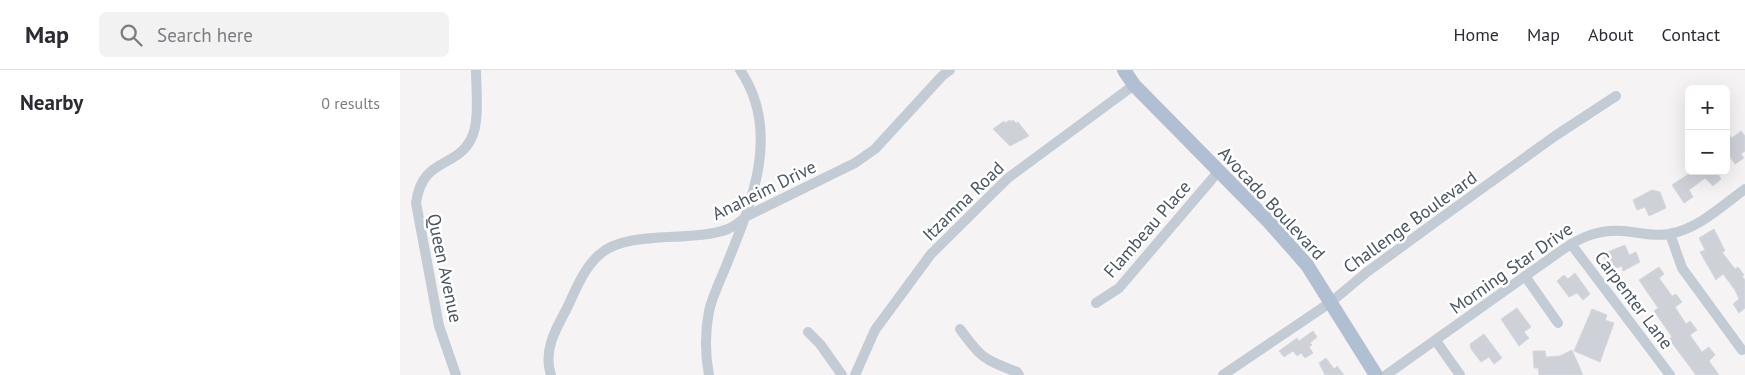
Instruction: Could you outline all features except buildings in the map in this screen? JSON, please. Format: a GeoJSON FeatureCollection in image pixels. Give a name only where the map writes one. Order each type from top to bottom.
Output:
{"type":"FeatureCollection","features":[{"type":"Feature","properties":{"kind":"main road","name":"Avocado Boulevard"},"geometry":{"type":"LineString","coordinates":[[1124,70],[1134,85],[1269,222],[1307,265],[1376,375]]}},
{"type":"Feature","properties":{"kind":"street","name":"Queen Avenue"},"geometry":{"type":"LineString","coordinates":[[456,375],[439,326],[416,203],[419,189],[429,171],[465,149],[472,138],[475,123],[476,70]]}},
{"type":"Feature","properties":{"kind":"street"},"geometry":{"type":"LineString","coordinates":[[709,375],[706,344],[710,309],[746,216],[762,139],[757,103],[740,70]]}},
{"type":"Feature","properties":{"kind":"street","name":"Anaheim Drive"},"geometry":{"type":"LineString","coordinates":[[552,375],[549,352],[556,329],[586,271],[602,252],[624,241],[687,237],[726,230],[746,216],[855,163],[875,149],[942,76],[950,70]]}},
{"type":"Feature","properties":{"kind":"street","name":"Itzamna Road"},"geometry":{"type":"LineString","coordinates":[[855,375],[875,330],[931,254],[1008,178],[1134,85]]}},
{"type":"Feature","properties":{"kind":"street","name":"Challenge Boulevard"},"geometry":{"type":"LineString","coordinates":[[1223,375],[1331,302],[1367,272],[1444,216],[1555,136],[1616,96]]}},
{"type":"Feature","properties":{"kind":"street","name":"Flambeau Place"},"geometry":{"type":"LineString","coordinates":[[1096,302],[1119,288],[1218,172]]}},
{"type":"Feature","properties":{"kind":"street","name":"Morning Star Drive"},"geometry":{"type":"LineString","coordinates":[[1386,375],[1570,244],[1602,231],[1655,235],[1670,234],[1694,225],[1745,189]]}},
{"type":"Feature","properties":{"kind":"street"},"geometry":{"type":"LineString","coordinates":[[1670,234],[1682,268],[1742,350]]}},
{"type":"Feature","properties":{"kind":"street","name":"Carpenter Lane"},"geometry":{"type":"LineString","coordinates":[[1570,244],[1670,375]]}},
{"type":"Feature","properties":{"kind":"street"},"geometry":{"type":"LineString","coordinates":[[1525,276],[1558,323]]}},
{"type":"Feature","properties":{"kind":"street"},"geometry":{"type":"LineString","coordinates":[[960,329],[976,351],[987,360],[1017,372],[1019,375]]}},
{"type":"Feature","properties":{"kind":"street"},"geometry":{"type":"LineString","coordinates":[[808,332],[820,344],[842,375]]}},
{"type":"Feature","properties":{"kind":"street"},"geometry":{"type":"LineString","coordinates":[[1436,341],[1460,375]]}}]}
